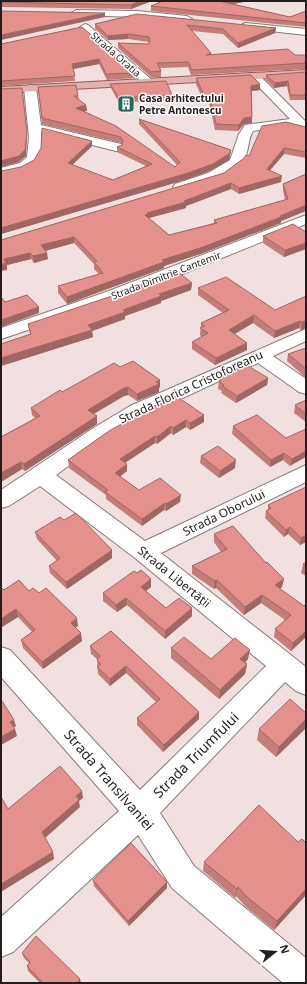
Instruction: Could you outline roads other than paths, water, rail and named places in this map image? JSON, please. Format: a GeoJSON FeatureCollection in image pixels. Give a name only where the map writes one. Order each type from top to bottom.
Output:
{"type":"FeatureCollection","features":[{"type":"Feature","properties":{"kind":"main road"},"geometry":{"type":"LineString","coordinates":[[1,90],[306,74]]}},
{"type":"Feature","properties":{"kind":"street"},"geometry":{"type":"LineString","coordinates":[[137,14],[157,4]]}},
{"type":"Feature","properties":{"kind":"street"},"geometry":{"type":"LineString","coordinates":[[65,13],[137,14],[198,20]]}},
{"type":"Feature","properties":{"kind":"street","name":"Strada Oratia"},"geometry":{"type":"LineString","coordinates":[[137,14],[81,28],[105,45],[148,82]]}},
{"type":"Feature","properties":{"kind":"street"},"geometry":{"type":"LineString","coordinates":[[237,25],[306,32]]}},
{"type":"Feature","properties":{"kind":"street"},"geometry":{"type":"LineString","coordinates":[[105,45],[119,44]]}},
{"type":"Feature","properties":{"kind":"street"},"geometry":{"type":"LineString","coordinates":[[254,76],[301,119]]}},
{"type":"Feature","properties":{"kind":"street"},"geometry":{"type":"LineString","coordinates":[[1,172],[30,163],[35,157],[30,88]]}},
{"type":"Feature","properties":{"kind":"street"},"geometry":{"type":"LineString","coordinates":[[171,190],[231,168],[238,158],[245,133],[249,128],[301,119]]}},
{"type":"Feature","properties":{"kind":"street"},"geometry":{"type":"LineString","coordinates":[[34,128],[46,129],[116,147]]}},
{"type":"Feature","properties":{"kind":"street","name":"Strada Dimitrie Cantemir"},"geometry":{"type":"LineString","coordinates":[[1,334],[112,296],[306,219]]}},
{"type":"Feature","properties":{"kind":"street","name":"Strada Florica Cristoforeanu"},"geometry":{"type":"LineString","coordinates":[[1,500],[20,489],[118,421],[306,334]]}},
{"type":"Feature","properties":{"kind":"street"},"geometry":{"type":"LineString","coordinates":[[258,355],[306,388]]}},
{"type":"Feature","properties":{"kind":"street","name":"Strada Oborului"},"geometry":{"type":"LineString","coordinates":[[143,552],[306,473]]}},
{"type":"Feature","properties":{"kind":"street","name":"Strada Libertății"},"geometry":{"type":"LineString","coordinates":[[40,474],[143,552],[295,674]]}},
{"type":"Feature","properties":{"kind":"street","name":"Strada Transilvaniei"},"geometry":{"type":"LineString","coordinates":[[1,658],[140,812],[152,827],[167,857],[182,877],[306,980]]}},
{"type":"Feature","properties":{"kind":"street","name":"Strada Triumfului"},"geometry":{"type":"LineString","coordinates":[[1,940],[140,812],[295,674]]}},
{"type":"Feature","properties":{"kind":"place","name":"Casa arhitectului Petre Antonescu"},"geometry":{"type":"Point","coordinates":[126,104]}}]}
